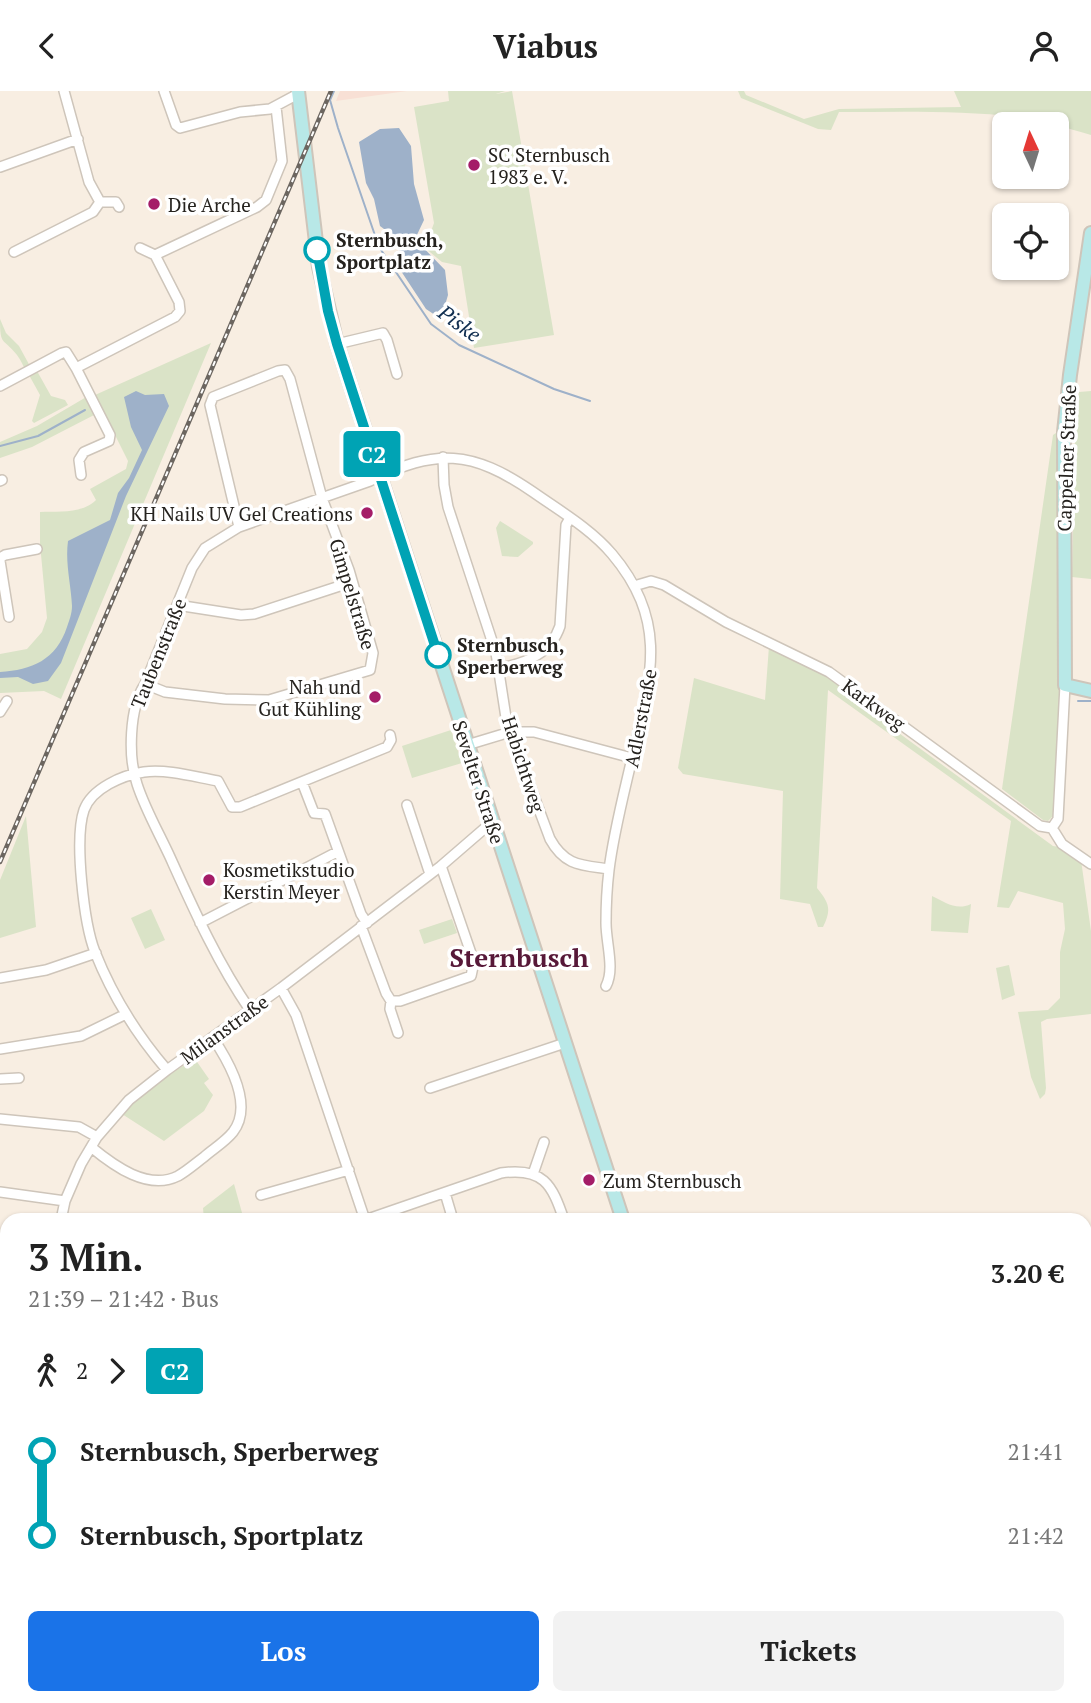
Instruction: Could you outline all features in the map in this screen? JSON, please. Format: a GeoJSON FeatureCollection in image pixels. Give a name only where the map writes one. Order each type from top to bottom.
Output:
{"type":"FeatureCollection","features":[{"type":"Feature","properties":{"kind":"street"},"geometry":{"type":"LineString","coordinates":[[64,91],[89,182],[100,202]]}},
{"type":"Feature","properties":{"kind":"street"},"geometry":{"type":"LineString","coordinates":[[164,91],[176,125],[180,128],[240,112],[276,107],[298,92]]}},
{"type":"Feature","properties":{"kind":"street","name":"Sevelter Straße"},"geometry":{"type":"LineString","coordinates":[[298,92],[318,259],[337,344],[621,1213]]}},
{"type":"Feature","properties":{"kind":"street"},"geometry":{"type":"LineString","coordinates":[[155,255],[257,207],[266,200],[282,161],[276,107]]}},
{"type":"Feature","properties":{"kind":"street"},"geometry":{"type":"LineString","coordinates":[[0,167],[78,139]]}},
{"type":"Feature","properties":{"kind":"street"},"geometry":{"type":"LineString","coordinates":[[100,202],[116,202],[119,207]]}},
{"type":"Feature","properties":{"kind":"street"},"geometry":{"type":"LineString","coordinates":[[14,252],[93,212],[100,202]]}},
{"type":"Feature","properties":{"kind":"street","name":"Cappelner Straße"},"geometry":{"type":"LineString","coordinates":[[1052,828],[1058,819],[1065,685],[1064,432],[1091,233]]}},
{"type":"Feature","properties":{"kind":"street"},"geometry":{"type":"LineString","coordinates":[[76,368],[175,317],[180,311],[179,302],[155,255],[140,248]]}},
{"type":"Feature","properties":{"kind":"street"},"geometry":{"type":"LineString","coordinates":[[337,344],[383,333],[397,374]]}},
{"type":"Feature","properties":{"kind":"street"},"geometry":{"type":"LineString","coordinates":[[0,386],[62,352],[69,355],[110,435],[109,441],[83,453],[79,460],[81,475]]}},
{"type":"Feature","properties":{"kind":"street","name":"Gimpelstraße"},"geometry":{"type":"LineString","coordinates":[[145,684],[165,692],[225,699],[269,700],[370,670],[373,653],[352,582],[322,498],[289,374],[285,370],[213,397],[210,405],[239,527]]}},
{"type":"Feature","properties":{"kind":"street","name":"Adlerstraße"},"geometry":{"type":"LineString","coordinates":[[379,477],[389,471],[443,457],[461,458],[491,467],[594,536],[611,553],[643,604],[652,660],[649,690],[609,869],[606,923],[610,978],[606,986]]}},
{"type":"Feature","properties":{"kind":"street","name":"Habichtweg"},"geometry":{"type":"LineString","coordinates":[[443,457],[448,507],[500,668],[510,732],[550,839],[565,860],[609,869]]}},
{"type":"Feature","properties":{"kind":"street","name":"Taubenstraße"},"geometry":{"type":"LineString","coordinates":[[250,1010],[231,982],[200,923],[136,783],[132,739],[133,708],[198,556],[205,548],[239,527],[379,477]]}},
{"type":"Feature","properties":{"kind":"street"},"geometry":{"type":"LineString","coordinates":[[500,668],[533,658],[548,649],[557,637],[560,626],[566,525],[570,518]]}},
{"type":"Feature","properties":{"kind":"street"},"geometry":{"type":"LineString","coordinates":[[9,617],[0,559],[5,555],[37,549]]}},
{"type":"Feature","properties":{"kind":"street","name":"Karkweg"},"geometry":{"type":"LineString","coordinates":[[634,586],[651,581],[664,585],[726,622],[829,672],[1040,826],[1052,828],[1062,844],[1091,864]]}},
{"type":"Feature","properties":{"kind":"street"},"geometry":{"type":"LineString","coordinates":[[177,605],[241,615],[254,614],[352,582]]}},
{"type":"Feature","properties":{"kind":"street"},"geometry":{"type":"LineString","coordinates":[[1065,685],[1091,691]]}},
{"type":"Feature","properties":{"kind":"street"},"geometry":{"type":"LineString","coordinates":[[0,712],[7,701]]}},
{"type":"Feature","properties":{"kind":"street"},"geometry":{"type":"LineString","coordinates":[[467,745],[510,732],[534,732],[632,758]]}},
{"type":"Feature","properties":{"kind":"street"},"geometry":{"type":"LineString","coordinates":[[167,1070],[146,1045],[126,1014],[96,953],[84,909],[81,857],[85,809],[96,794],[112,782],[135,774],[160,771],[218,781],[228,803],[232,807],[240,807],[387,747],[391,740],[390,734]]}},
{"type":"Feature","properties":{"kind":"street"},"geometry":{"type":"LineString","coordinates":[[302,782],[314,813],[325,814],[391,1001],[390,1009],[398,1033]]}},
{"type":"Feature","properties":{"kind":"street"},"geometry":{"type":"LineString","coordinates":[[407,805],[430,874]]}},
{"type":"Feature","properties":{"kind":"street","name":"Milanstraße"},"geometry":{"type":"LineString","coordinates":[[62,1213],[65,1201],[91,1147],[129,1100],[364,925],[441,866],[485,828],[493,825]]}},
{"type":"Feature","properties":{"kind":"street"},"geometry":{"type":"LineString","coordinates":[[200,923],[337,852]]}},
{"type":"Feature","properties":{"kind":"street"},"geometry":{"type":"LineString","coordinates":[[391,1001],[400,1001],[471,977],[474,969],[474,962],[441,866]]}},
{"type":"Feature","properties":{"kind":"street"},"geometry":{"type":"LineString","coordinates":[[0,978],[46,970],[96,953]]}},
{"type":"Feature","properties":{"kind":"street"},"geometry":{"type":"LineString","coordinates":[[281,988],[296,1015],[363,1213]]}},
{"type":"Feature","properties":{"kind":"street"},"geometry":{"type":"LineString","coordinates":[[0,1049],[80,1036],[126,1014]]}},
{"type":"Feature","properties":{"kind":"street"},"geometry":{"type":"LineString","coordinates":[[91,1147],[105,1159],[137,1177],[153,1181],[176,1177],[223,1142],[234,1131],[240,1117],[240,1100],[233,1074],[214,1038]]}},
{"type":"Feature","properties":{"kind":"street"},"geometry":{"type":"LineString","coordinates":[[430,1088],[565,1043]]}},
{"type":"Feature","properties":{"kind":"street"},"geometry":{"type":"LineString","coordinates":[[0,1079],[19,1079]]}},
{"type":"Feature","properties":{"kind":"street"},"geometry":{"type":"LineString","coordinates":[[0,1119],[79,1127],[97,1137]]}},
{"type":"Feature","properties":{"kind":"street"},"geometry":{"type":"LineString","coordinates":[[533,1174],[544,1142]]}},
{"type":"Feature","properties":{"kind":"street"},"geometry":{"type":"LineString","coordinates":[[261,1195],[349,1170]]}},
{"type":"Feature","properties":{"kind":"street"},"geometry":{"type":"LineString","coordinates":[[385,1213],[501,1173],[517,1171],[533,1174],[553,1189],[562,1213]]}},
{"type":"Feature","properties":{"kind":"street"},"geometry":{"type":"LineString","coordinates":[[0,1192],[65,1201]]}},
{"type":"Feature","properties":{"kind":"street"},"geometry":{"type":"LineString","coordinates":[[444,1193],[451,1213]]}},
{"type":"Feature","properties":{"kind":"shaded area"},"geometry":{"type":"Polygon","coordinates":[[[340,91],[407,91],[336,101],[340,91]]]}},
{"type":"Feature","properties":{"kind":"green space","name":"SC Sternbusch 1983 e. V."},"geometry":{"type":"Polygon","coordinates":[[[448,91],[505,91],[496,94],[512,91],[554,335],[474,348],[461,266],[442,262],[425,248],[434,223],[414,107],[449,101],[448,91]]]}},
{"type":"Feature","properties":{"kind":"green space"},"geometry":{"type":"Polygon","coordinates":[[[738,91],[744,91],[746,95],[804,119],[839,109],[961,107],[954,91],[1091,91],[1091,135],[1069,129],[1069,112],[992,112],[992,115],[839,112],[831,130],[818,129],[741,98],[738,91]]]}},
{"type":"Feature","properties":{"kind":"green space"},"geometry":{"type":"Polygon","coordinates":[[[0,319],[6,333],[19,346],[31,368],[26,371],[12,349],[3,341],[0,319]]]}},
{"type":"Feature","properties":{"kind":"green space"},"geometry":{"type":"Polygon","coordinates":[[[211,343],[61,699],[44,691],[0,693],[0,654],[27,649],[42,632],[47,618],[40,544],[40,512],[84,508],[96,500],[90,489],[126,469],[128,461],[95,395],[211,343]]]}},
{"type":"Feature","properties":{"kind":"green space"},"geometry":{"type":"Polygon","coordinates":[[[37,371],[51,396],[65,400],[68,405],[34,423],[32,421],[40,395],[29,375],[37,371]]]}},
{"type":"Feature","properties":{"kind":"green space"},"geometry":{"type":"Polygon","coordinates":[[[1091,391],[1091,579],[1072,577],[1075,438],[1079,392],[1091,391]]]}},
{"type":"Feature","properties":{"kind":"green space"},"geometry":{"type":"Polygon","coordinates":[[[88,396],[96,414],[32,447],[0,458],[0,442],[37,426],[88,396]]]}},
{"type":"Feature","properties":{"kind":"green space"},"geometry":{"type":"Polygon","coordinates":[[[1059,431],[1060,690],[1053,816],[1048,821],[1002,789],[1053,435],[1059,431]]]}},
{"type":"Feature","properties":{"kind":"green space"},"geometry":{"type":"Polygon","coordinates":[[[500,521],[533,542],[518,557],[502,556],[496,528],[500,521]]]}},
{"type":"Feature","properties":{"kind":"green space"},"geometry":{"type":"Polygon","coordinates":[[[769,646],[832,678],[846,688],[847,695],[1053,846],[1060,847],[1081,860],[1091,931],[1091,1014],[1041,1022],[1046,1088],[1040,1099],[1031,1077],[1018,1012],[1048,1010],[1060,998],[1060,952],[1065,929],[1063,903],[1018,891],[1009,908],[997,907],[1011,821],[828,690],[817,888],[827,902],[828,915],[823,927],[818,927],[810,904],[780,899],[783,791],[683,774],[678,768],[694,678],[765,700],[769,646]]]}},
{"type":"Feature","properties":{"kind":"green space"},"geometry":{"type":"Polygon","coordinates":[[[451,730],[462,763],[412,778],[402,746],[451,730]]]}},
{"type":"Feature","properties":{"kind":"green space"},"geometry":{"type":"Polygon","coordinates":[[[26,816],[36,927],[0,938],[0,880],[26,816]]]}},
{"type":"Feature","properties":{"kind":"green space"},"geometry":{"type":"Polygon","coordinates":[[[932,896],[955,906],[971,904],[968,933],[931,931],[932,896]]]}},
{"type":"Feature","properties":{"kind":"green space"},"geometry":{"type":"Polygon","coordinates":[[[151,909],[165,940],[145,949],[131,918],[151,909]]]}},
{"type":"Feature","properties":{"kind":"green space"},"geometry":{"type":"Polygon","coordinates":[[[452,919],[457,933],[424,944],[419,930],[452,919]]]}},
{"type":"Feature","properties":{"kind":"green space"},"geometry":{"type":"Polygon","coordinates":[[[1009,965],[1015,995],[1002,1000],[996,968],[1009,965]]]}},
{"type":"Feature","properties":{"kind":"green space"},"geometry":{"type":"Polygon","coordinates":[[[195,1059],[209,1079],[204,1083],[213,1095],[204,1111],[164,1141],[122,1114],[156,1083],[195,1059]]]}},
{"type":"Feature","properties":{"kind":"green space"},"geometry":{"type":"Polygon","coordinates":[[[234,1184],[242,1213],[203,1213],[203,1208],[234,1184]]]}},
{"type":"Feature","properties":{"kind":"water"},"geometry":{"type":"Polygon","coordinates":[[[399,128],[411,146],[414,184],[424,220],[415,239],[445,270],[448,295],[441,319],[426,309],[399,268],[400,241],[380,226],[374,199],[366,183],[359,142],[380,129],[399,128]]]}},
{"type":"Feature","properties":{"kind":"water"},"geometry":{"type":"Polygon","coordinates":[[[136,391],[145,395],[164,394],[169,406],[126,496],[61,663],[48,681],[33,684],[18,677],[0,678],[0,672],[22,669],[41,661],[56,648],[62,638],[72,609],[68,541],[110,520],[118,493],[129,478],[142,450],[131,427],[124,397],[136,391]]]}},
{"type":"Feature","properties":{"kind":"waterway","name":"Piske"},"geometry":{"type":"LineString","coordinates":[[334,91],[330,100],[338,128],[379,247],[431,324],[459,345],[554,389],[590,401]]}},
{"type":"Feature","properties":{"kind":"waterway"},"geometry":{"type":"LineString","coordinates":[[0,446],[38,436],[85,410]]}},
{"type":"Feature","properties":{"kind":"waterway","name":"Piske"},"geometry":{"type":"LineString","coordinates":[[1078,701],[1091,701]]}},
{"type":"Feature","properties":{"kind":"railway"},"geometry":{"type":"LineString","coordinates":[[0,862],[331,91]]}},
{"type":"Feature","properties":{"kind":"bus line","name":"C2"},"geometry":{"type":"LineString","coordinates":[[317,250],[337,344],[438,655]]}},
{"type":"Feature","properties":{"kind":"place","name":"SC Sternbusch 1983 e. V."},"geometry":{"type":"Point","coordinates":[474,165]}},
{"type":"Feature","properties":{"kind":"place","name":"Die Arche"},"geometry":{"type":"Point","coordinates":[154,204]}},
{"type":"Feature","properties":{"kind":"place","name":"Sternbusch, Sportplatz"},"geometry":{"type":"Point","coordinates":[317,250]}},
{"type":"Feature","properties":{"kind":"place","name":"KH Nails UV Gel Creations"},"geometry":{"type":"Point","coordinates":[367,513]}},
{"type":"Feature","properties":{"kind":"place","name":"Sternbusch, Sperberweg"},"geometry":{"type":"Point","coordinates":[438,655]}},
{"type":"Feature","properties":{"kind":"place","name":"Nah und Gut Kühling"},"geometry":{"type":"Point","coordinates":[375,697]}},
{"type":"Feature","properties":{"kind":"place","name":"Kosmetikstudio Kerstin Meyer"},"geometry":{"type":"Point","coordinates":[209,880]}},
{"type":"Feature","properties":{"kind":"place","name":"Zum Sternbusch"},"geometry":{"type":"Point","coordinates":[589,1180]}},
{"type":"Feature","properties":{"kind":"district","name":"Sternbusch"},"geometry":{"type":"Point","coordinates":[519,957]}}]}
